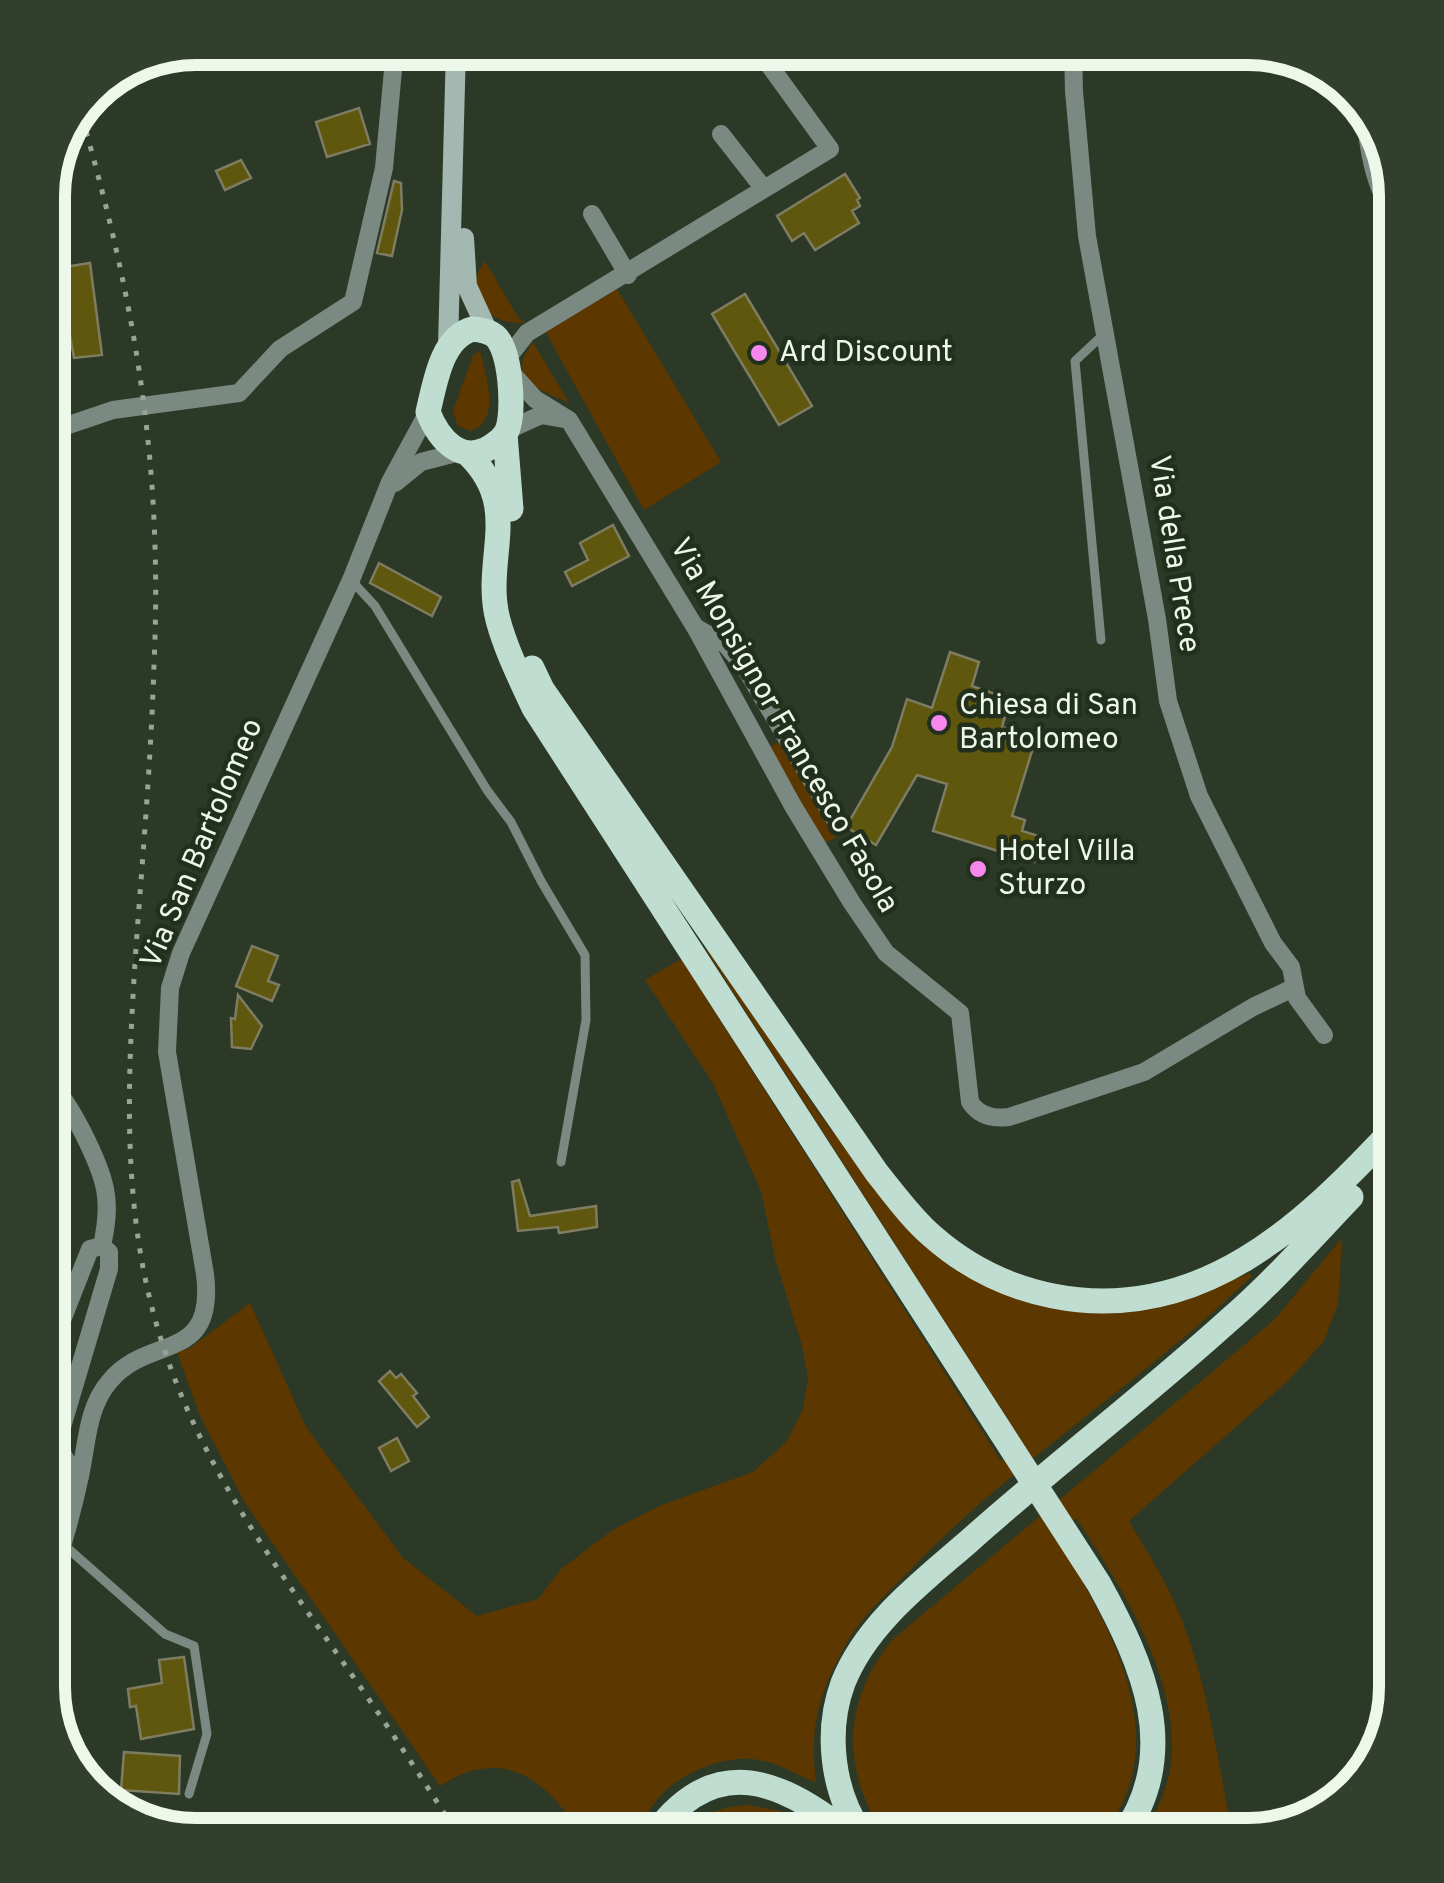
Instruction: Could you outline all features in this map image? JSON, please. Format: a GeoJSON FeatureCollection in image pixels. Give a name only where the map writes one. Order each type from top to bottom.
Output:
{"type":"FeatureCollection","features":[{"type":"Feature","properties":{"kind":"main road"},"geometry":{"type":"LineString","coordinates":[[456,65],[448,346],[428,412],[439,435],[486,474],[497,499],[500,526],[496,602],[507,644],[534,708],[1100,1584],[1132,1646],[1150,1704],[1152,1761],[1147,1789],[1135,1818]]}},
{"type":"Feature","properties":{"kind":"main road"},"geometry":{"type":"LineString","coordinates":[[456,106],[468,286],[491,334],[502,346],[507,365],[511,507],[507,644]]}},
{"type":"Feature","properties":{"kind":"main road"},"geometry":{"type":"LineString","coordinates":[[448,346],[466,331],[491,334]]}},
{"type":"Feature","properties":{"kind":"main road"},"geometry":{"type":"LineString","coordinates":[[464,453],[490,448],[506,432]]}},
{"type":"Feature","properties":{"kind":"main road"},"geometry":{"type":"LineString","coordinates":[[506,586],[522,642],[542,690],[876,1173],[930,1234],[962,1260],[1032,1292],[1070,1300],[1124,1301],[1184,1288],[1224,1272],[1302,1220],[1379,1151]]}},
{"type":"Feature","properties":{"kind":"main road"},"geometry":{"type":"LineString","coordinates":[[854,1818],[840,1788],[833,1731],[843,1683],[868,1639],[913,1590],[980,1530],[1230,1320],[1379,1154]]}},
{"type":"Feature","properties":{"kind":"main road"},"geometry":{"type":"LineString","coordinates":[[667,1818],[698,1794],[740,1783],[763,1784],[799,1797],[826,1818]]}},
{"type":"Feature","properties":{"kind":"street"},"geometry":{"type":"LineString","coordinates":[[65,426],[113,410],[239,392],[280,349],[354,302],[384,168],[393,65]]}},
{"type":"Feature","properties":{"kind":"street"},"geometry":{"type":"LineString","coordinates":[[570,420],[535,399],[507,365],[528,334],[830,150],[769,65]]}},
{"type":"Feature","properties":{"kind":"street","name":"Via della Prece"},"geometry":{"type":"LineString","coordinates":[[1075,65],[1087,236],[1157,619],[1168,701],[1198,796],[1272,942],[1291,967],[1293,988],[1324,1035]]}},
{"type":"Feature","properties":{"kind":"street"},"geometry":{"type":"LineString","coordinates":[[721,134],[764,188]]}},
{"type":"Feature","properties":{"kind":"street"},"geometry":{"type":"LineString","coordinates":[[1367,142],[1378,180]]}},
{"type":"Feature","properties":{"kind":"street"},"geometry":{"type":"LineString","coordinates":[[592,214],[628,274]]}},
{"type":"Feature","properties":{"kind":"street"},"geometry":{"type":"LineString","coordinates":[[491,334],[550,320]]}},
{"type":"Feature","properties":{"kind":"street","name":"Via San Bartolomeo"},"geometry":{"type":"LineString","coordinates":[[80,1478],[98,1398],[112,1377],[143,1355],[181,1344],[193,1334],[207,1291],[167,1052],[170,988],[181,954],[351,580],[390,482],[428,412]]}},
{"type":"Feature","properties":{"kind":"street"},"geometry":{"type":"LineString","coordinates":[[506,432],[541,415],[570,420]]}},
{"type":"Feature","properties":{"kind":"street","name":"Via Monsignor Francesco Fasola"},"geometry":{"type":"LineString","coordinates":[[570,420],[695,626],[793,806],[886,953],[960,1013],[970,1102],[979,1112],[1009,1117],[1144,1072],[1252,1007],[1293,988]]}},
{"type":"Feature","properties":{"kind":"street"},"geometry":{"type":"LineString","coordinates":[[386,496],[410,468],[434,456],[464,453]]}},
{"type":"Feature","properties":{"kind":"street"},"geometry":{"type":"LineString","coordinates":[[695,626],[726,645],[744,666],[834,818]]}},
{"type":"Feature","properties":{"kind":"street"},"geometry":{"type":"LineString","coordinates":[[65,1105],[101,1175],[106,1193],[107,1220],[102,1246]]}},
{"type":"Feature","properties":{"kind":"street"},"geometry":{"type":"LineString","coordinates":[[65,1310],[90,1249],[102,1246]]}},
{"type":"Feature","properties":{"kind":"street"},"geometry":{"type":"LineString","coordinates":[[65,1416],[110,1269],[109,1252],[102,1246]]}},
{"type":"Feature","properties":{"kind":"street"},"geometry":{"type":"LineString","coordinates":[[65,1461],[80,1478],[65,1533]]}},
{"type":"Feature","properties":{"kind":"lane"},"geometry":{"type":"LineString","coordinates":[[1101,640],[1075,361],[1107,332]]}},
{"type":"Feature","properties":{"kind":"lane"},"geometry":{"type":"LineString","coordinates":[[351,580],[375,606],[511,822],[540,881],[585,955],[586,1020],[560,1162]]}},
{"type":"Feature","properties":{"kind":"lane"},"geometry":{"type":"LineString","coordinates":[[65,1547],[165,1634],[194,1646],[207,1734],[189,1794]]}},
{"type":"Feature","properties":{"kind":"shaded area"},"geometry":{"type":"Polygon","coordinates":[[[485,261],[519,319],[526,322],[500,319],[482,305],[476,284],[485,261]]]}},
{"type":"Feature","properties":{"kind":"shaded area"},"geometry":{"type":"Polygon","coordinates":[[[617,289],[721,462],[644,510],[545,331],[617,289]]]}},
{"type":"Feature","properties":{"kind":"shaded area"},"geometry":{"type":"Polygon","coordinates":[[[533,342],[569,403],[537,388],[524,375],[525,355],[533,342]]]}},
{"type":"Feature","properties":{"kind":"shaded area"},"geometry":{"type":"Polygon","coordinates":[[[480,351],[489,408],[480,426],[470,431],[458,426],[453,411],[473,355],[480,351]]]}},
{"type":"Feature","properties":{"kind":"shaded area"},"geometry":{"type":"Polygon","coordinates":[[[781,740],[839,836],[824,843],[769,748],[781,740]]]}},
{"type":"Feature","properties":{"kind":"shaded area"},"geometry":{"type":"Polygon","coordinates":[[[709,948],[820,1115],[875,1187],[947,1261],[1140,1310],[1181,1301],[1249,1273],[1252,1276],[1169,1350],[997,1489],[869,1612],[846,1644],[818,1711],[814,1744],[816,1782],[767,1762],[734,1759],[696,1770],[674,1783],[644,1818],[570,1818],[538,1785],[522,1774],[504,1769],[463,1774],[440,1786],[245,1503],[200,1416],[177,1352],[190,1348],[250,1303],[306,1427],[403,1558],[477,1616],[538,1599],[561,1569],[611,1531],[659,1506],[753,1472],[787,1441],[803,1409],[808,1378],[761,1191],[713,1083],[645,980],[681,959],[1001,1461],[1025,1446],[706,950],[709,948]]]}},
{"type":"Feature","properties":{"kind":"shaded area"},"geometry":{"type":"Polygon","coordinates":[[[1342,1238],[1338,1304],[1324,1341],[1289,1380],[1129,1521],[1171,1595],[1193,1652],[1229,1818],[1152,1818],[1161,1800],[1171,1760],[1171,1724],[1164,1687],[1134,1614],[1076,1518],[1053,1536],[1108,1631],[1120,1660],[1135,1720],[1136,1750],[1120,1808],[1113,1818],[875,1818],[860,1786],[853,1736],[864,1687],[892,1640],[1274,1320],[1342,1238]]]}},
{"type":"Feature","properties":{"kind":"shaded area"},"geometry":{"type":"Polygon","coordinates":[[[749,1805],[780,1811],[791,1818],[703,1818],[729,1807],[749,1805]]]}},
{"type":"Feature","properties":{"kind":"building"},"geometry":{"type":"Polygon","coordinates":[[[359,108],[370,144],[327,157],[316,122],[359,108]]]}},
{"type":"Feature","properties":{"kind":"building"},"geometry":{"type":"Polygon","coordinates":[[[241,160],[251,178],[225,190],[216,171],[241,160]]]}},
{"type":"Feature","properties":{"kind":"building"},"geometry":{"type":"Polygon","coordinates":[[[845,174],[860,198],[860,206],[852,211],[859,223],[815,250],[804,233],[792,241],[777,216],[845,174]]]}},
{"type":"Feature","properties":{"kind":"building"},"geometry":{"type":"Polygon","coordinates":[[[394,181],[401,183],[402,210],[392,256],[377,253],[394,181]]]}},
{"type":"Feature","properties":{"kind":"building"},"geometry":{"type":"Polygon","coordinates":[[[90,263],[102,355],[74,358],[65,307],[65,267],[90,263]]]}},
{"type":"Feature","properties":{"kind":"building"},"geometry":{"type":"Polygon","coordinates":[[[745,294],[812,406],[779,425],[712,314],[745,294]]]}},
{"type":"Feature","properties":{"kind":"building"},"geometry":{"type":"Polygon","coordinates":[[[613,525],[629,556],[572,586],[565,572],[588,560],[580,543],[613,525]]]}},
{"type":"Feature","properties":{"kind":"building"},"geometry":{"type":"Polygon","coordinates":[[[379,563],[441,597],[432,616],[370,583],[379,563]]]}},
{"type":"Feature","properties":{"kind":"building"},"geometry":{"type":"Polygon","coordinates":[[[950,652],[979,662],[972,686],[1004,697],[999,711],[1006,713],[1002,727],[1036,738],[1012,816],[1025,820],[1022,831],[1042,837],[1034,862],[933,831],[947,784],[917,775],[876,845],[846,827],[892,747],[907,699],[932,708],[950,652]]]}},
{"type":"Feature","properties":{"kind":"building"},"geometry":{"type":"Polygon","coordinates":[[[252,946],[278,956],[268,981],[279,985],[272,1001],[236,986],[252,946]]]}},
{"type":"Feature","properties":{"kind":"building"},"geometry":{"type":"Polygon","coordinates":[[[238,995],[262,1026],[251,1049],[232,1047],[231,1018],[235,1019],[238,995]]]}},
{"type":"Feature","properties":{"kind":"building"},"geometry":{"type":"Polygon","coordinates":[[[519,1180],[530,1216],[596,1206],[597,1227],[559,1233],[558,1227],[518,1231],[512,1182],[519,1180]]]}},
{"type":"Feature","properties":{"kind":"building"},"geometry":{"type":"Polygon","coordinates":[[[390,1371],[396,1378],[401,1374],[417,1393],[413,1396],[429,1417],[417,1427],[379,1381],[390,1371]]]}},
{"type":"Feature","properties":{"kind":"building"},"geometry":{"type":"Polygon","coordinates":[[[397,1438],[409,1461],[391,1471],[379,1448],[397,1438]]]}},
{"type":"Feature","properties":{"kind":"building"},"geometry":{"type":"Polygon","coordinates":[[[184,1657],[194,1729],[141,1739],[136,1706],[130,1707],[128,1689],[162,1683],[159,1660],[184,1657]]]}},
{"type":"Feature","properties":{"kind":"building"},"geometry":{"type":"Polygon","coordinates":[[[124,1752],[180,1756],[179,1794],[121,1790],[124,1752]]]}},
{"type":"Feature","properties":{"kind":"railway"},"geometry":{"type":"LineString","coordinates":[[85,128],[131,322],[142,388],[154,523],[153,700],[130,1087],[132,1181],[144,1273],[172,1373],[218,1472],[274,1563],[447,1818]]}},
{"type":"Feature","properties":{"kind":"place","name":"Ard Discount"},"geometry":{"type":"Point","coordinates":[759,353]}},
{"type":"Feature","properties":{"kind":"place","name":"Chiesa di San Bartolomeo"},"geometry":{"type":"Point","coordinates":[939,723]}},
{"type":"Feature","properties":{"kind":"place","name":"Hotel Villa Sturzo"},"geometry":{"type":"Point","coordinates":[978,869]}}]}
